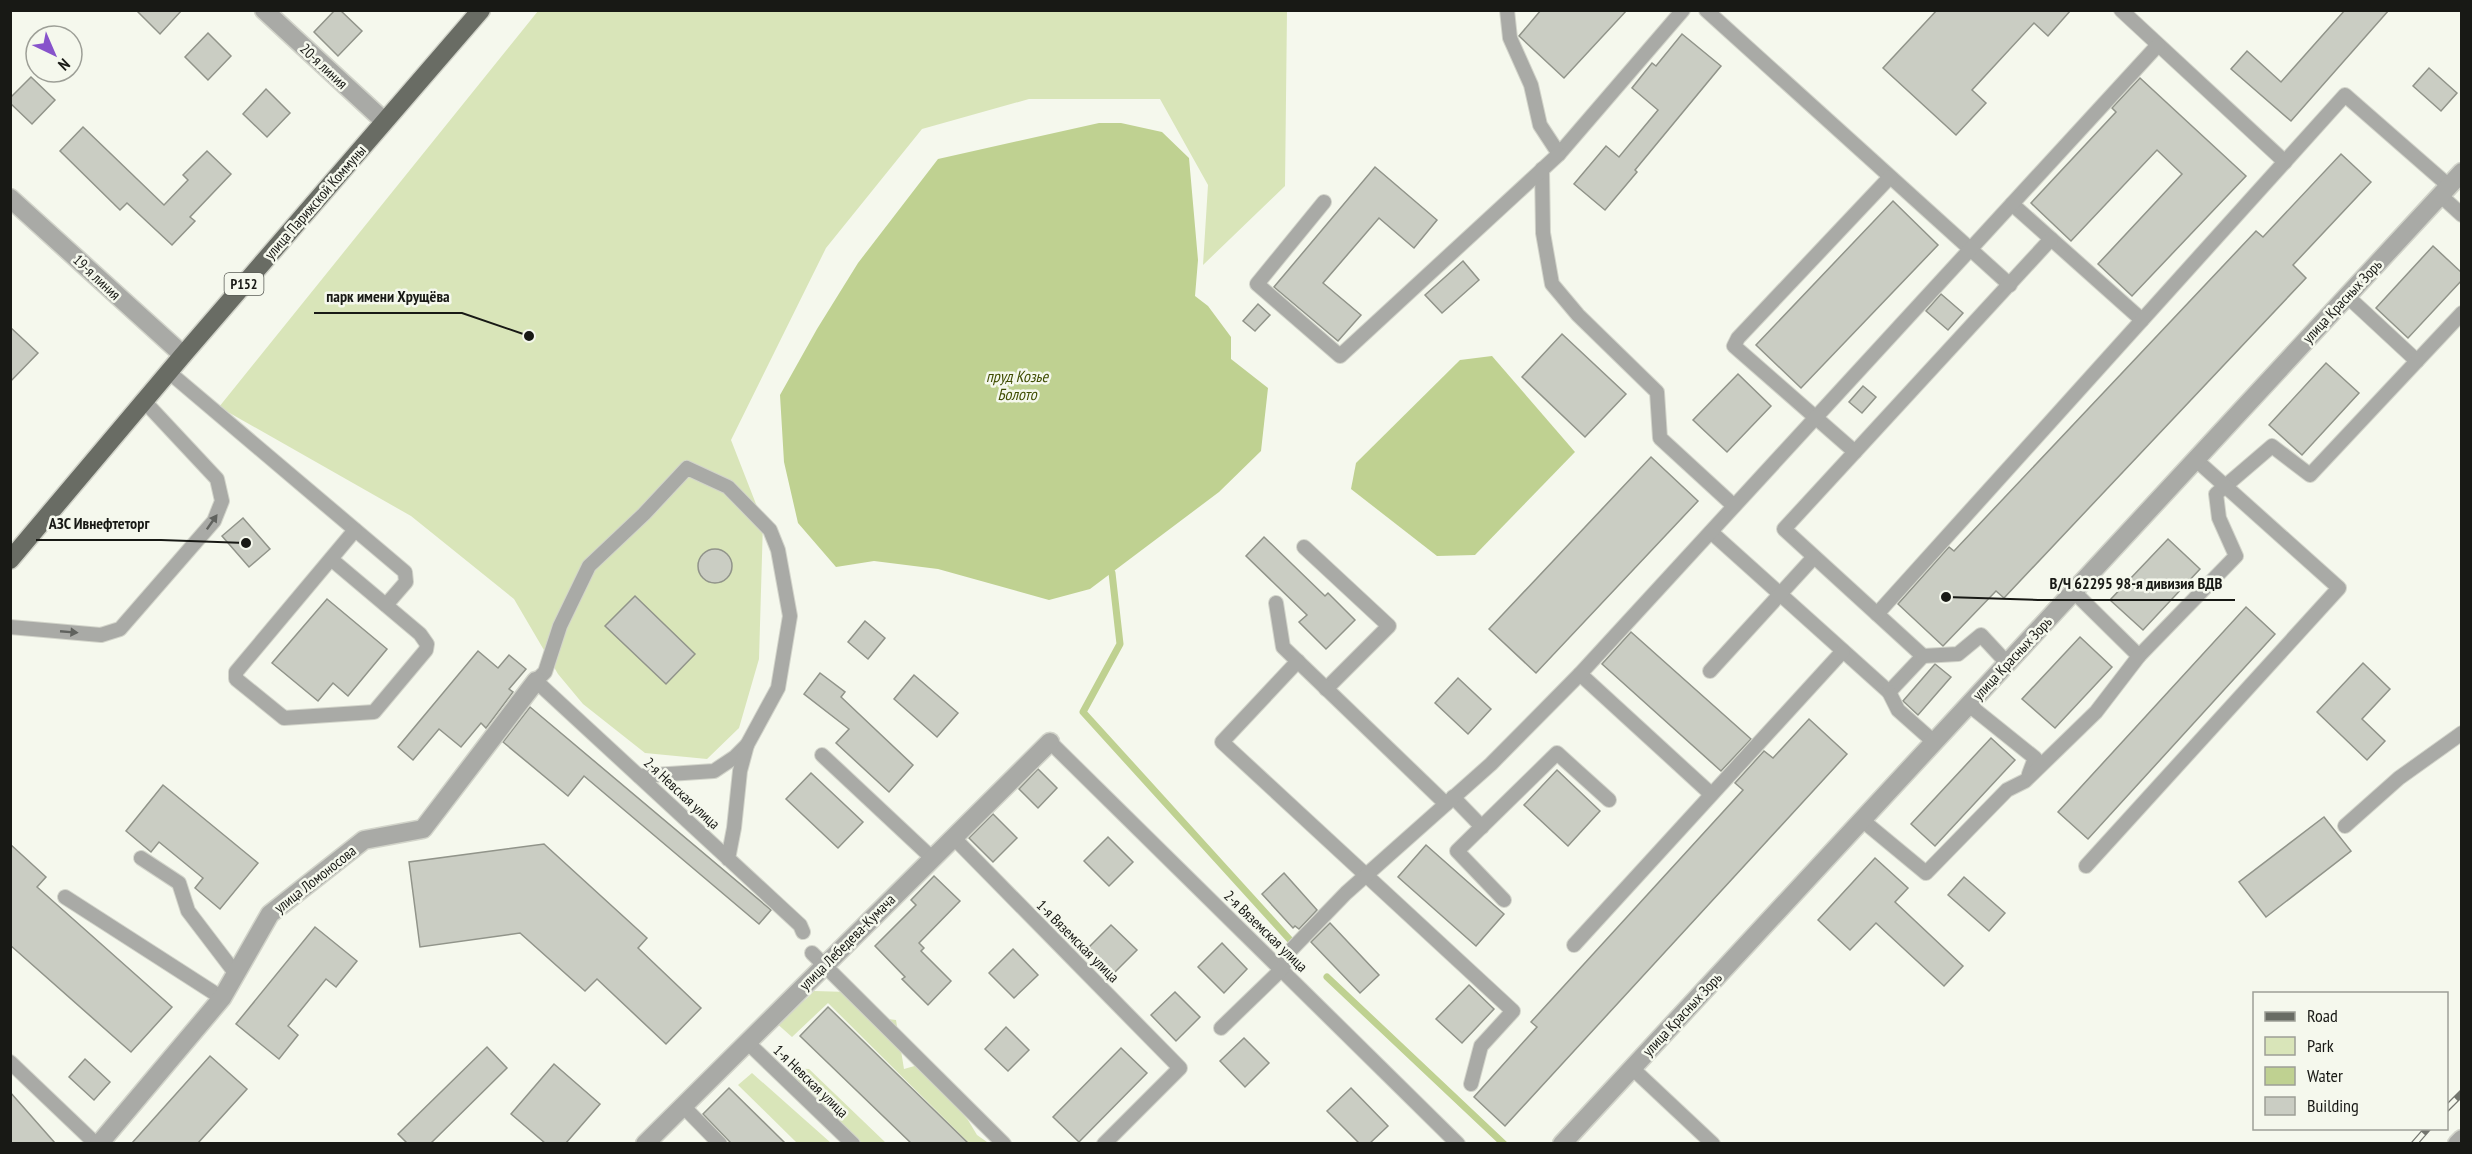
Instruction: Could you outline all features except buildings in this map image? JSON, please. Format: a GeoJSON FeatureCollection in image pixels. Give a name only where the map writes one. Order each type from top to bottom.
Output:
{"type":"FeatureCollection","features":[{"type":"Feature","properties":{"kind":"main road","name":"улица Парижской Коммуны"},"geometry":{"type":"LineString","coordinates":[[10,560],[183,355],[481,10]]}},
{"type":"Feature","properties":{"kind":"street","name":"20-я линия"},"geometry":{"type":"LineString","coordinates":[[264,10],[384,121]]}},
{"type":"Feature","properties":{"kind":"street","name":"улица Красных Зорь"},"geometry":{"type":"LineString","coordinates":[[1562,1143],[2462,172]]}},
{"type":"Feature","properties":{"kind":"street","name":"19-я линия"},"geometry":{"type":"LineString","coordinates":[[10,198],[183,355]]}},
{"type":"Feature","properties":{"kind":"street","name":"улица Ломоносова"},"geometry":{"type":"LineString","coordinates":[[98,1143],[222,998],[270,914],[364,840],[423,829],[536,681]]}},
{"type":"Feature","properties":{"kind":"street","name":"улица Лебедева-Кумача"},"geometry":{"type":"LineString","coordinates":[[645,1143],[747,1042],[818,959],[932,858],[1050,742]]}},
{"type":"Feature","properties":{"kind":"street"},"geometry":{"type":"LineString","coordinates":[[2457,1143],[2462,1139]]}},
{"type":"Feature","properties":{"kind":"lane"},"geometry":{"type":"LineString","coordinates":[[1507,10],[1510,38],[1531,85],[1540,125],[1559,154]]}},
{"type":"Feature","properties":{"kind":"lane"},"geometry":{"type":"LineString","coordinates":[[1323,202],[1257,284],[1340,356],[1559,154],[1683,10]]}},
{"type":"Feature","properties":{"kind":"lane"},"geometry":{"type":"LineString","coordinates":[[1706,10],[2010,285]]}},
{"type":"Feature","properties":{"kind":"lane"},"geometry":{"type":"LineString","coordinates":[[2121,10],[2285,162]]}},
{"type":"Feature","properties":{"kind":"lane"},"geometry":{"type":"LineString","coordinates":[[1221,1028],[1282,969],[1290,951],[1365,875],[1491,764],[1580,674],[2158,45]]}},
{"type":"Feature","properties":{"kind":"lane"},"geometry":{"type":"LineString","coordinates":[[1877,614],[2345,95],[2445,190],[2462,214]]}},
{"type":"Feature","properties":{"kind":"lane"},"geometry":{"type":"LineString","coordinates":[[1542,169],[1543,233],[1552,284],[1578,315],[1657,392],[1660,438],[1734,506]]}},
{"type":"Feature","properties":{"kind":"lane"},"geometry":{"type":"LineString","coordinates":[[1855,452],[1734,346],[1738,338],[1890,177]]}},
{"type":"Feature","properties":{"kind":"lane"},"geometry":{"type":"LineString","coordinates":[[2012,204],[2142,320]]}},
{"type":"Feature","properties":{"kind":"lane"},"geometry":{"type":"LineString","coordinates":[[1923,656],[1784,529],[2051,239]]}},
{"type":"Feature","properties":{"kind":"lane"},"geometry":{"type":"LineString","coordinates":[[2347,296],[2416,361]]}},
{"type":"Feature","properties":{"kind":"lane"},"geometry":{"type":"LineString","coordinates":[[1862,820],[1926,873],[2007,790],[2025,781],[2096,712],[2139,656],[2236,556],[2219,518],[2216,494],[2272,446],[2310,475],[2462,313]]}},
{"type":"Feature","properties":{"kind":"lane"},"geometry":{"type":"LineString","coordinates":[[170,373],[405,572],[406,582],[387,606]]}},
{"type":"Feature","properties":{"kind":"lane"},"geometry":{"type":"LineString","coordinates":[[10,627],[101,635],[120,630],[214,521],[222,501],[217,479],[145,402]]}},
{"type":"Feature","properties":{"kind":"lane"},"geometry":{"type":"LineString","coordinates":[[2086,866],[2340,588],[2195,459]]}},
{"type":"Feature","properties":{"kind":"lane"},"geometry":{"type":"LineString","coordinates":[[536,681],[545,672],[560,626],[589,566],[644,514],[687,468],[728,487],[770,530],[778,550],[790,616],[778,688],[747,745],[740,771],[728,859]]}},
{"type":"Feature","properties":{"kind":"lane"},"geometry":{"type":"LineString","coordinates":[[331,558],[420,634],[427,644],[423,655],[377,710],[371,713],[288,718],[280,716],[236,679],[236,672],[331,558],[355,530]]}},
{"type":"Feature","properties":{"kind":"lane"},"geometry":{"type":"LineString","coordinates":[[1711,532],[1889,692],[1898,710],[1934,742]]}},
{"type":"Feature","properties":{"kind":"lane"},"geometry":{"type":"LineString","coordinates":[[1304,547],[1389,626],[1326,689]]}},
{"type":"Feature","properties":{"kind":"lane"},"geometry":{"type":"LineString","coordinates":[[1710,671],[1814,556]]}},
{"type":"Feature","properties":{"kind":"lane"},"geometry":{"type":"LineString","coordinates":[[2073,591],[2139,656]]}},
{"type":"Feature","properties":{"kind":"lane"},"geometry":{"type":"LineString","coordinates":[[1276,603],[1283,647],[1326,689],[1482,827]]}},
{"type":"Feature","properties":{"kind":"lane"},"geometry":{"type":"LineString","coordinates":[[1889,692],[1923,656],[1958,654],[1981,635],[2007,663]]}},
{"type":"Feature","properties":{"kind":"lane"},"geometry":{"type":"LineString","coordinates":[[1574,945],[1843,651]]}},
{"type":"Feature","properties":{"kind":"lane"},"geometry":{"type":"LineString","coordinates":[[1298,661],[1222,742],[1513,1011],[1481,1046],[1471,1084]]}},
{"type":"Feature","properties":{"kind":"lane"},"geometry":{"type":"LineString","coordinates":[[1580,674],[1712,794]]}},
{"type":"Feature","properties":{"kind":"lane","name":"2-я Невская улица"},"geometry":{"type":"LineString","coordinates":[[536,681],[800,925],[804,932]]}},
{"type":"Feature","properties":{"kind":"lane"},"geometry":{"type":"LineString","coordinates":[[1969,705],[2035,758],[2025,781]]}},
{"type":"Feature","properties":{"kind":"lane"},"geometry":{"type":"LineString","coordinates":[[2346,826],[2399,778],[2462,733]]}},
{"type":"Feature","properties":{"kind":"lane","name":"2-я Вяземская улица"},"geometry":{"type":"LineString","coordinates":[[1050,742],[1458,1143]]}},
{"type":"Feature","properties":{"kind":"lane"},"geometry":{"type":"LineString","coordinates":[[639,776],[714,771],[735,757],[747,745]]}},
{"type":"Feature","properties":{"kind":"lane"},"geometry":{"type":"LineString","coordinates":[[1504,900],[1457,851],[1557,753],[1609,800]]}},
{"type":"Feature","properties":{"kind":"lane"},"geometry":{"type":"LineString","coordinates":[[822,755],[932,858]]}},
{"type":"Feature","properties":{"kind":"lane","name":"1-я Вяземская улица"},"geometry":{"type":"LineString","coordinates":[[953,837],[1180,1068],[1104,1143]]}},
{"type":"Feature","properties":{"kind":"lane"},"geometry":{"type":"LineString","coordinates":[[141,858],[179,883],[188,911],[236,974]]}},
{"type":"Feature","properties":{"kind":"lane"},"geometry":{"type":"LineString","coordinates":[[65,897],[222,998]]}},
{"type":"Feature","properties":{"kind":"lane"},"geometry":{"type":"LineString","coordinates":[[818,959],[1004,1143]]}},
{"type":"Feature","properties":{"kind":"lane","name":"1-я Невская улица"},"geometry":{"type":"LineString","coordinates":[[747,1042],[853,1143]]}},
{"type":"Feature","properties":{"kind":"lane"},"geometry":{"type":"LineString","coordinates":[[10,1062],[98,1143]]}},
{"type":"Feature","properties":{"kind":"lane"},"geometry":{"type":"LineString","coordinates":[[1632,1068],[1713,1143]]}},
{"type":"Feature","properties":{"kind":"lane"},"geometry":{"type":"LineString","coordinates":[[683,1106],[720,1143]]}},
{"type":"Feature","properties":{"kind":"green space"},"geometry":{"type":"Polygon","coordinates":[[[538,11],[1287,11],[1285,186],[1203,265],[1208,185],[1160,99],[1029,99],[922,129],[826,248],[731,440],[763,522],[759,659],[739,728],[707,759],[645,753],[583,704],[558,674],[514,599],[411,516],[219,407],[538,11]]]}},
{"type":"Feature","properties":{"kind":"green space"},"geometry":{"type":"Polygon","coordinates":[[[814,991],[848,992],[881,1018],[896,1020],[904,1069],[918,1065],[919,1051],[935,1065],[936,1083],[968,1120],[977,1135],[987,1142],[969,1143],[828,1003],[792,1037],[774,1021],[814,991]]]}},
{"type":"Feature","properties":{"kind":"green space"},"geometry":{"type":"Polygon","coordinates":[[[793,1068],[809,1069],[886,1143],[862,1143],[807,1100],[790,1085],[793,1068]]]}},
{"type":"Feature","properties":{"kind":"green space"},"geometry":{"type":"Polygon","coordinates":[[[752,1073],[831,1143],[797,1143],[738,1085],[752,1073]]]}},
{"type":"Feature","properties":{"kind":"water","name":"пруд Козье Болото"},"geometry":{"type":"Polygon","coordinates":[[[1099,123],[1121,123],[1162,132],[1189,158],[1198,260],[1195,296],[1208,306],[1231,337],[1231,359],[1268,388],[1261,451],[1219,492],[1090,589],[1049,600],[938,569],[874,561],[836,567],[798,523],[784,462],[780,395],[817,329],[858,263],[938,159],[1099,123]]]}},
{"type":"Feature","properties":{"kind":"water"},"geometry":{"type":"Polygon","coordinates":[[[1492,356],[1575,452],[1475,555],[1437,556],[1351,489],[1356,463],[1460,360],[1492,356]]]}},
{"type":"Feature","properties":{"kind":"waterway"},"geometry":{"type":"LineString","coordinates":[[1112,573],[1120,644],[1083,712],[1291,941]]}},
{"type":"Feature","properties":{"kind":"waterway"},"geometry":{"type":"LineString","coordinates":[[1327,977],[1504,1144]]}},
{"type":"Feature","properties":{"kind":"railway"},"geometry":{"type":"LineString","coordinates":[[2448,1107],[2462,1093]]}},
{"type":"Feature","properties":{"kind":"railway"},"geometry":{"type":"LineString","coordinates":[[2414,1144],[2426,1130]]}},
{"type":"Feature","properties":{"kind":"place","name":"парк имени Хрущёва"},"geometry":{"type":"Point","coordinates":[529,336]}},
{"type":"Feature","properties":{"kind":"place","name":"АЗС Ивнефтеторг"},"geometry":{"type":"Point","coordinates":[246,543]}},
{"type":"Feature","properties":{"kind":"place","name":"В/Ч 62295 98-я дивизия ВДВ"},"geometry":{"type":"Point","coordinates":[1946,597]}}]}
